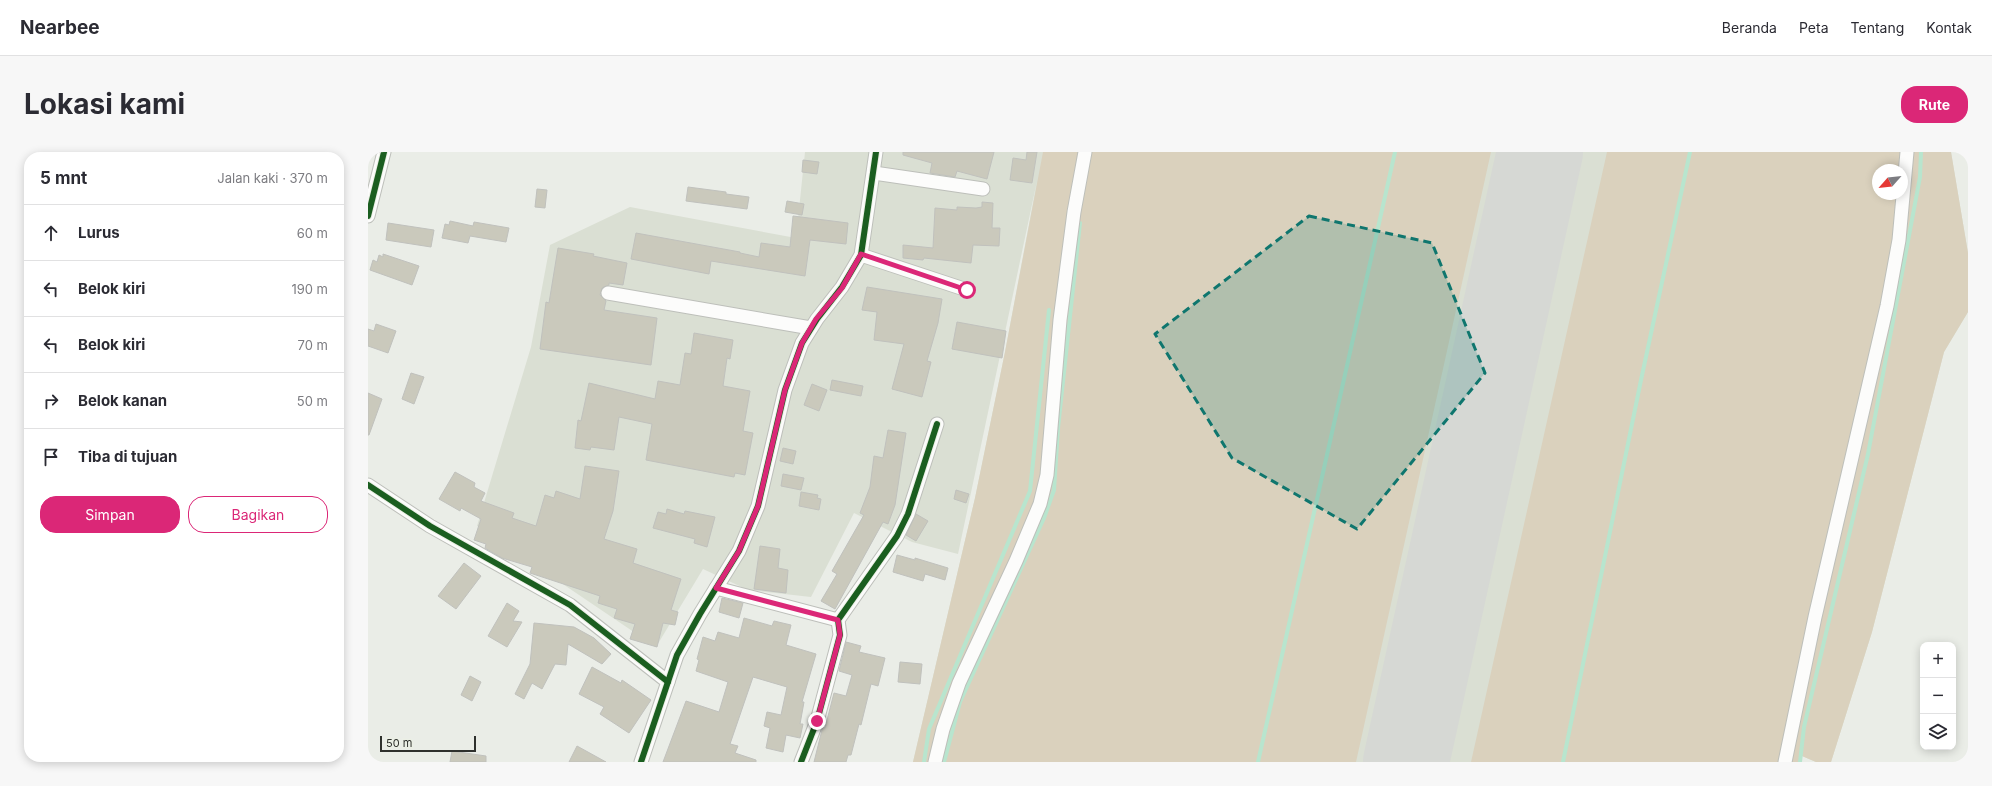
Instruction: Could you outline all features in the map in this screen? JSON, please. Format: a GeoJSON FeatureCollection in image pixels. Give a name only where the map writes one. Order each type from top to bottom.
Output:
{"type":"FeatureCollection","features":[{"type":"Feature","properties":{"kind":"street"},"geometry":{"type":"LineString","coordinates":[[368,216],[384,152]]}},
{"type":"Feature","properties":{"kind":"street"},"geometry":{"type":"LineString","coordinates":[[641,762],[678,655],[739,551],[758,506],[785,390],[802,343],[811,328],[842,288],[861,254],[876,152]]}},
{"type":"Feature","properties":{"kind":"street"},"geometry":{"type":"LineString","coordinates":[[935,762],[943,729],[959,683],[1016,561],[1040,504],[1047,475],[1060,320],[1074,212],[1085,152]]}},
{"type":"Feature","properties":{"kind":"street"},"geometry":{"type":"LineString","coordinates":[[1784,762],[1815,616],[1887,306],[1899,240],[1907,152]]}},
{"type":"Feature","properties":{"kind":"street"},"geometry":{"type":"LineString","coordinates":[[874,173],[983,189]]}},
{"type":"Feature","properties":{"kind":"street"},"geometry":{"type":"LineString","coordinates":[[861,254],[967,290]]}},
{"type":"Feature","properties":{"kind":"street"},"geometry":{"type":"LineString","coordinates":[[608,293],[811,328]]}},
{"type":"Feature","properties":{"kind":"street"},"geometry":{"type":"LineString","coordinates":[[801,762],[817,721],[840,635],[838,620],[897,536],[905,520],[937,424]]}},
{"type":"Feature","properties":{"kind":"street"},"geometry":{"type":"LineString","coordinates":[[368,485],[430,526],[570,605],[668,682]]}},
{"type":"Feature","properties":{"kind":"street"},"geometry":{"type":"LineString","coordinates":[[716,588],[838,620]]}},
{"type":"Feature","properties":{"kind":"highlighted area"},"geometry":{"type":"Polygon","coordinates":[[[1309,216],[1432,243],[1485,373],[1357,529],[1232,458],[1155,334],[1309,216]]]}},
{"type":"Feature","properties":{"kind":"shaded area"},"geometry":{"type":"Polygon","coordinates":[[[805,152],[1951,152],[1968,253],[1968,312],[1944,352],[1872,632],[1831,762],[1816,762],[1802,756],[1800,762],[913,762],[975,498],[1005,352],[1037,181],[958,554],[912,542],[854,513],[811,597],[748,590],[703,569],[656,647],[477,526],[531,347],[550,245],[630,207],[796,238],[805,152]]]}},
{"type":"Feature","properties":{"kind":"shaded area"},"geometry":{"type":"Polygon","coordinates":[[[1043,152],[1491,152],[1356,762],[913,762],[975,498],[1005,352],[1043,152]]]}},
{"type":"Feature","properties":{"kind":"shaded area"},"geometry":{"type":"Polygon","coordinates":[[[1607,152],[1951,152],[1968,253],[1968,312],[1944,352],[1872,632],[1831,762],[1816,762],[1802,756],[1800,762],[1471,762],[1607,152]]]}},
{"type":"Feature","properties":{"kind":"building"},"geometry":{"type":"Polygon","coordinates":[[[903,152],[994,152],[987,179],[957,171],[955,177],[930,173],[932,163],[903,155],[903,152]]]}},
{"type":"Feature","properties":{"kind":"building"},"geometry":{"type":"Polygon","coordinates":[[[1027,152],[1037,152],[1032,183],[1010,180],[1013,158],[1026,160],[1027,152]]]}},
{"type":"Feature","properties":{"kind":"building"},"geometry":{"type":"Polygon","coordinates":[[[803,160],[819,162],[817,174],[802,172],[803,160]]]}},
{"type":"Feature","properties":{"kind":"building"},"geometry":{"type":"Polygon","coordinates":[[[688,187],[726,192],[726,194],[749,197],[747,209],[686,201],[688,187]]]}},
{"type":"Feature","properties":{"kind":"building"},"geometry":{"type":"Polygon","coordinates":[[[537,189],[547,190],[545,208],[535,207],[537,189]]]}},
{"type":"Feature","properties":{"kind":"building"},"geometry":{"type":"Polygon","coordinates":[[[787,201],[804,204],[802,215],[785,212],[787,201]]]}},
{"type":"Feature","properties":{"kind":"building"},"geometry":{"type":"Polygon","coordinates":[[[982,202],[993,203],[992,228],[1000,228],[999,246],[973,245],[971,263],[924,258],[923,260],[903,258],[903,245],[933,248],[935,208],[957,210],[957,207],[976,208],[982,207],[982,202]]]}},
{"type":"Feature","properties":{"kind":"building"},"geometry":{"type":"Polygon","coordinates":[[[793,216],[848,223],[846,244],[810,240],[805,276],[711,261],[709,274],[631,259],[636,233],[740,252],[759,257],[761,243],[790,247],[793,216]]]}},
{"type":"Feature","properties":{"kind":"building"},"geometry":{"type":"Polygon","coordinates":[[[450,221],[473,226],[474,222],[509,228],[506,242],[470,236],[468,243],[442,238],[445,224],[449,225],[450,221]]]}},
{"type":"Feature","properties":{"kind":"building"},"geometry":{"type":"Polygon","coordinates":[[[388,223],[434,230],[431,247],[386,240],[388,223]]]}},
{"type":"Feature","properties":{"kind":"building"},"geometry":{"type":"Polygon","coordinates":[[[558,248],[594,254],[593,256],[627,263],[623,285],[609,283],[609,285],[602,288],[600,295],[606,301],[604,310],[657,318],[651,365],[540,349],[546,302],[549,303],[558,248]]]}},
{"type":"Feature","properties":{"kind":"building"},"geometry":{"type":"Polygon","coordinates":[[[383,254],[419,266],[412,285],[370,270],[373,260],[377,262],[379,255],[383,257],[383,254]]]}},
{"type":"Feature","properties":{"kind":"building"},"geometry":{"type":"Polygon","coordinates":[[[867,287],[942,299],[938,323],[927,361],[931,362],[922,397],[892,389],[904,344],[874,340],[877,312],[862,310],[867,287]]]}},
{"type":"Feature","properties":{"kind":"building"},"geometry":{"type":"Polygon","coordinates":[[[957,322],[1006,331],[1002,358],[952,349],[957,322]]]}},
{"type":"Feature","properties":{"kind":"building"},"geometry":{"type":"Polygon","coordinates":[[[376,324],[396,331],[388,353],[368,346],[368,329],[374,331],[376,324]]]}},
{"type":"Feature","properties":{"kind":"building"},"geometry":{"type":"Polygon","coordinates":[[[694,333],[733,340],[730,359],[727,358],[723,386],[750,391],[743,431],[753,433],[745,475],[735,473],[734,477],[646,460],[652,424],[619,417],[614,450],[591,447],[590,450],[575,448],[578,420],[581,421],[589,383],[655,399],[658,381],[680,385],[685,353],[691,354],[694,333]]]}},
{"type":"Feature","properties":{"kind":"building"},"geometry":{"type":"Polygon","coordinates":[[[411,373],[424,377],[414,404],[402,399],[411,373]]]}},
{"type":"Feature","properties":{"kind":"building"},"geometry":{"type":"Polygon","coordinates":[[[832,380],[863,386],[861,396],[830,390],[832,380]]]}},
{"type":"Feature","properties":{"kind":"building"},"geometry":{"type":"Polygon","coordinates":[[[812,384],[827,390],[819,411],[804,405],[812,384]]]}},
{"type":"Feature","properties":{"kind":"building"},"geometry":{"type":"Polygon","coordinates":[[[368,393],[382,399],[369,435],[368,435],[368,393]]]}},
{"type":"Feature","properties":{"kind":"building"},"geometry":{"type":"Polygon","coordinates":[[[888,430],[906,433],[895,505],[888,524],[883,522],[835,609],[821,601],[837,574],[832,571],[864,515],[860,513],[870,487],[874,456],[883,458],[888,430]]]}},
{"type":"Feature","properties":{"kind":"building"},"geometry":{"type":"Polygon","coordinates":[[[783,448],[796,451],[793,464],[780,461],[783,448]]]}},
{"type":"Feature","properties":{"kind":"building"},"geometry":{"type":"Polygon","coordinates":[[[585,466],[619,471],[613,511],[604,539],[637,549],[633,563],[681,579],[671,610],[678,612],[675,625],[663,623],[657,647],[630,639],[635,624],[614,618],[617,609],[598,603],[600,596],[530,573],[532,567],[502,558],[485,548],[486,544],[474,540],[481,519],[461,508],[460,511],[439,499],[455,472],[475,483],[474,487],[485,493],[481,501],[514,513],[512,518],[536,526],[545,495],[554,498],[556,491],[580,499],[585,466]]]}},
{"type":"Feature","properties":{"kind":"building"},"geometry":{"type":"Polygon","coordinates":[[[783,474],[804,478],[801,490],[781,486],[783,474]]]}},
{"type":"Feature","properties":{"kind":"building"},"geometry":{"type":"Polygon","coordinates":[[[956,490],[969,494],[966,503],[954,499],[956,490]]]}},
{"type":"Feature","properties":{"kind":"building"},"geometry":{"type":"Polygon","coordinates":[[[801,492],[818,495],[817,498],[821,499],[819,510],[799,506],[801,492]]]}},
{"type":"Feature","properties":{"kind":"building"},"geometry":{"type":"Polygon","coordinates":[[[667,509],[684,514],[685,511],[715,517],[707,547],[694,543],[695,539],[653,528],[658,512],[666,514],[667,509]]]}},
{"type":"Feature","properties":{"kind":"building"},"geometry":{"type":"Polygon","coordinates":[[[916,514],[928,521],[916,541],[906,535],[916,514]]]}},
{"type":"Feature","properties":{"kind":"building"},"geometry":{"type":"Polygon","coordinates":[[[760,546],[780,549],[778,568],[788,570],[786,593],[754,589],[760,546]]]}},
{"type":"Feature","properties":{"kind":"building"},"geometry":{"type":"Polygon","coordinates":[[[897,555],[915,560],[915,558],[948,568],[945,580],[925,574],[923,581],[893,572],[897,555]]]}},
{"type":"Feature","properties":{"kind":"building"},"geometry":{"type":"Polygon","coordinates":[[[464,563],[481,576],[456,609],[438,596],[464,563]]]}},
{"type":"Feature","properties":{"kind":"building"},"geometry":{"type":"Polygon","coordinates":[[[722,598],[743,603],[739,618],[719,612],[722,598]]]}},
{"type":"Feature","properties":{"kind":"building"},"geometry":{"type":"Polygon","coordinates":[[[507,603],[519,611],[513,621],[522,622],[507,647],[488,636],[507,603]]]}},
{"type":"Feature","properties":{"kind":"building"},"geometry":{"type":"Polygon","coordinates":[[[744,618],[772,626],[774,621],[791,625],[786,645],[816,654],[802,702],[804,702],[800,724],[803,724],[800,738],[786,735],[783,752],[766,748],[770,728],[764,726],[767,712],[781,715],[787,687],[753,677],[730,744],[738,746],[735,753],[756,760],[756,762],[663,762],[686,701],[719,712],[728,682],[696,671],[699,660],[697,659],[703,637],[715,641],[718,632],[739,638],[744,618]]]}},
{"type":"Feature","properties":{"kind":"building"},"geometry":{"type":"Polygon","coordinates":[[[534,623],[574,627],[594,638],[611,654],[602,664],[568,644],[566,665],[555,664],[542,689],[532,683],[524,699],[515,694],[530,664],[534,623]]]}},
{"type":"Feature","properties":{"kind":"building"},"geometry":{"type":"Polygon","coordinates":[[[846,642],[861,646],[859,652],[885,658],[878,686],[871,684],[861,725],[859,724],[851,755],[848,755],[846,762],[814,762],[822,730],[823,727],[825,728],[834,693],[846,696],[852,675],[839,671],[846,642]]]}},
{"type":"Feature","properties":{"kind":"building"},"geometry":{"type":"Polygon","coordinates":[[[900,662],[922,664],[920,684],[898,682],[900,662]]]}},
{"type":"Feature","properties":{"kind":"building"},"geometry":{"type":"Polygon","coordinates":[[[592,667],[621,683],[622,680],[651,700],[629,733],[600,714],[604,707],[579,694],[592,667]]]}},
{"type":"Feature","properties":{"kind":"building"},"geometry":{"type":"Polygon","coordinates":[[[470,676],[481,682],[472,701],[461,695],[470,676]]]}},
{"type":"Feature","properties":{"kind":"building"},"geometry":{"type":"Polygon","coordinates":[[[577,746],[606,762],[569,762],[577,746]]]}},
{"type":"Feature","properties":{"kind":"building"},"geometry":{"type":"Polygon","coordinates":[[[452,751],[486,756],[486,762],[450,762],[452,751]]]}},
{"type":"Feature","properties":{"kind":"waterway"},"geometry":{"type":"LineString","coordinates":[[1258,762],[1395,152]]}},
{"type":"Feature","properties":{"kind":"waterway"},"geometry":{"type":"LineString","coordinates":[[1563,762],[1641,380],[1690,152]]}},
{"type":"Feature","properties":{"kind":"waterway"},"geometry":{"type":"LineString","coordinates":[[1800,762],[1804,727],[1868,454],[1920,177],[1921,152]]}},
{"type":"Feature","properties":{"kind":"waterway"},"geometry":{"type":"LineString","coordinates":[[944,762],[960,702],[1044,518],[1054,490],[1058,428],[1080,223]]}},
{"type":"Feature","properties":{"kind":"waterway"},"geometry":{"type":"LineString","coordinates":[[924,762],[929,729],[1030,491],[1049,310]]}},
{"type":"Feature","properties":{"kind":"runway"},"geometry":{"type":"LineString","coordinates":[[1406,762],[1540,152]]}},
{"type":"Feature","properties":{"kind":"cycle path"},"geometry":{"type":"LineString","coordinates":[[368,216],[384,152]]}},
{"type":"Feature","properties":{"kind":"cycle path"},"geometry":{"type":"LineString","coordinates":[[641,762],[677,655],[700,614],[739,551],[758,506],[785,390],[802,343],[817,319],[842,287],[861,255],[876,152]]}},
{"type":"Feature","properties":{"kind":"cycle path"},"geometry":{"type":"LineString","coordinates":[[801,762],[817,721],[840,635],[838,620],[897,536],[908,514],[937,424]]}},
{"type":"Feature","properties":{"kind":"cycle path"},"geometry":{"type":"LineString","coordinates":[[368,485],[430,526],[570,605],[668,682]]}},
{"type":"Feature","properties":{"kind":"route"},"geometry":{"type":"LineString","coordinates":[[817,721],[840,635],[838,620],[716,588],[739,551],[758,506],[785,390],[802,343],[816,319],[842,288],[861,254],[967,290]]}}]}
